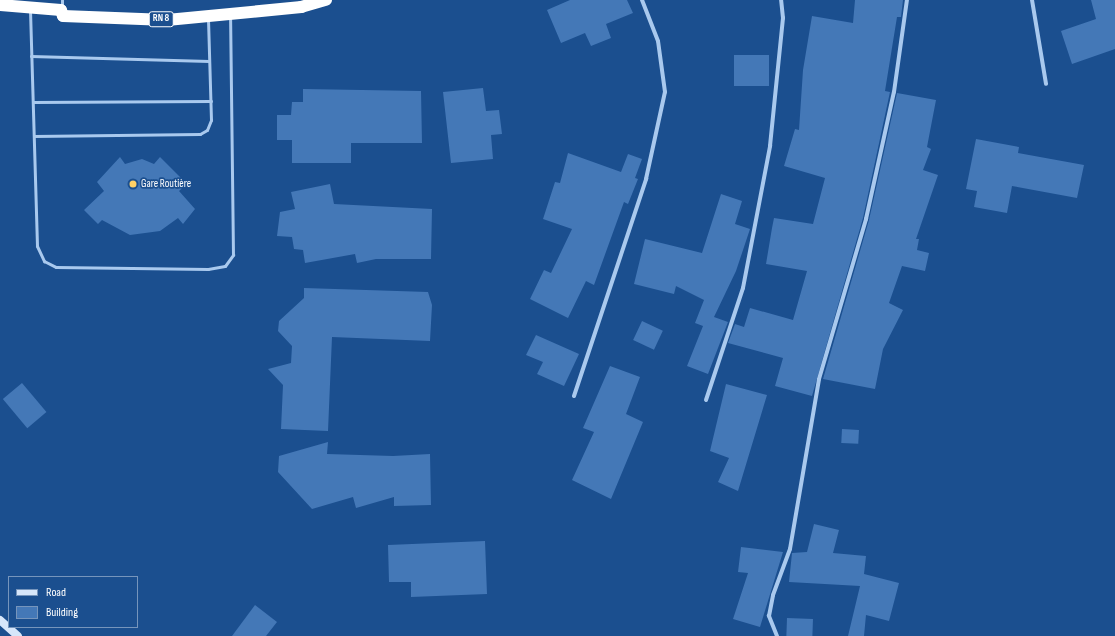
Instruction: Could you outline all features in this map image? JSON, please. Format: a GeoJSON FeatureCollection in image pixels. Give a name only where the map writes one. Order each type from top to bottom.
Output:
{"type":"FeatureCollection","features":[{"type":"Feature","properties":{"kind":"highway","name":"RN 8"},"geometry":{"type":"LineString","coordinates":[[0,5],[30,10],[62,5],[63,16],[166,20],[301,7],[326,0]]}},
{"type":"Feature","properties":{"kind":"street"},"geometry":{"type":"LineString","coordinates":[[574,396],[646,179],[665,92],[658,41],[642,0]]}},
{"type":"Feature","properties":{"kind":"street"},"geometry":{"type":"LineString","coordinates":[[706,400],[743,288],[770,146],[783,18],[781,0]]}},
{"type":"Feature","properties":{"kind":"street"},"geometry":{"type":"LineString","coordinates":[[777,636],[770,616],[773,595],[790,549],[819,379],[866,219],[894,92],[907,0]]}},
{"type":"Feature","properties":{"kind":"street"},"geometry":{"type":"LineString","coordinates":[[1032,0],[1046,84]]}},
{"type":"Feature","properties":{"kind":"street"},"geometry":{"type":"LineString","coordinates":[[0,620],[8,627]]}},
{"type":"Feature","properties":{"kind":"street"},"geometry":{"type":"LineString","coordinates":[[9,628],[18,636]]}},
{"type":"Feature","properties":{"kind":"lane"},"geometry":{"type":"LineString","coordinates":[[30,10],[37,246],[44,261],[56,266],[208,269],[225,266],[233,255],[230,14]]}},
{"type":"Feature","properties":{"kind":"lane"},"geometry":{"type":"LineString","coordinates":[[34,136],[200,134],[207,130],[211,120],[208,16]]}},
{"type":"Feature","properties":{"kind":"lane"},"geometry":{"type":"LineString","coordinates":[[31,56],[209,62]]}},
{"type":"Feature","properties":{"kind":"lane"},"geometry":{"type":"LineString","coordinates":[[33,102],[210,101]]}},
{"type":"Feature","properties":{"kind":"building"},"geometry":{"type":"Polygon","coordinates":[[[570,0],[627,0],[633,13],[606,24],[611,38],[591,46],[585,33],[561,43],[547,10],[570,0]]]}},
{"type":"Feature","properties":{"kind":"building"},"geometry":{"type":"Polygon","coordinates":[[[855,0],[903,0],[901,17],[897,17],[885,91],[890,92],[863,218],[812,396],[775,386],[783,358],[728,343],[735,324],[744,327],[750,308],[793,320],[807,271],[766,264],[774,218],[813,224],[825,178],[784,166],[795,129],[799,130],[803,70],[812,16],[853,23],[855,0]]]}},
{"type":"Feature","properties":{"kind":"building"},"geometry":{"type":"Polygon","coordinates":[[[1091,0],[1115,0],[1115,49],[1072,64],[1061,31],[1096,19],[1091,0]]]}},
{"type":"Feature","properties":{"kind":"building"},"geometry":{"type":"Polygon","coordinates":[[[734,55],[769,55],[769,86],[734,86],[734,55]]]}},
{"type":"Feature","properties":{"kind":"building"},"geometry":{"type":"Polygon","coordinates":[[[483,88],[486,111],[499,110],[502,134],[491,135],[493,159],[451,163],[443,92],[483,88]]]}},
{"type":"Feature","properties":{"kind":"building"},"geometry":{"type":"Polygon","coordinates":[[[303,89],[421,91],[422,143],[351,143],[351,163],[292,163],[292,140],[277,140],[277,115],[291,115],[292,102],[303,102],[303,89]]]}},
{"type":"Feature","properties":{"kind":"building"},"geometry":{"type":"Polygon","coordinates":[[[897,93],[936,100],[927,147],[931,149],[923,170],[938,175],[916,239],[919,239],[917,250],[929,253],[925,271],[902,266],[889,303],[903,310],[883,349],[875,389],[823,379],[869,220],[897,93]]]}},
{"type":"Feature","properties":{"kind":"building"},"geometry":{"type":"Polygon","coordinates":[[[976,139],[1019,147],[1018,153],[1084,165],[1077,198],[1012,186],[1007,213],[974,207],[977,191],[966,189],[976,139]]]}},
{"type":"Feature","properties":{"kind":"building"},"geometry":{"type":"Polygon","coordinates":[[[568,153],[621,172],[628,154],[642,159],[635,178],[638,179],[628,204],[624,202],[594,285],[586,281],[568,318],[530,299],[544,270],[551,273],[572,229],[543,219],[555,182],[560,183],[568,153]]]}},
{"type":"Feature","properties":{"kind":"building"},"geometry":{"type":"Polygon","coordinates":[[[120,157],[125,164],[142,159],[154,164],[160,157],[187,184],[179,191],[195,209],[183,224],[178,218],[160,231],[130,235],[102,220],[98,224],[84,210],[104,191],[97,182],[120,157]]]}},
{"type":"Feature","properties":{"kind":"building"},"geometry":{"type":"Polygon","coordinates":[[[330,184],[334,204],[432,209],[431,259],[376,259],[357,263],[355,254],[305,263],[303,250],[294,249],[292,237],[277,236],[280,212],[295,209],[291,192],[330,184]]]}},
{"type":"Feature","properties":{"kind":"building"},"geometry":{"type":"Polygon","coordinates":[[[721,194],[742,201],[735,224],[750,229],[736,271],[714,317],[728,322],[708,374],[687,366],[703,326],[695,323],[704,300],[676,286],[674,294],[634,284],[645,239],[702,253],[721,194]]]}},
{"type":"Feature","properties":{"kind":"building"},"geometry":{"type":"Polygon","coordinates":[[[304,288],[428,292],[432,305],[430,341],[332,337],[328,431],[281,429],[283,385],[268,369],[291,363],[292,346],[278,331],[279,321],[304,298],[304,288]]]}},
{"type":"Feature","properties":{"kind":"building"},"geometry":{"type":"Polygon","coordinates":[[[642,321],[663,331],[654,350],[633,340],[642,321]]]}},
{"type":"Feature","properties":{"kind":"building"},"geometry":{"type":"Polygon","coordinates":[[[536,335],[579,354],[564,386],[537,374],[543,362],[526,355],[536,335]]]}},
{"type":"Feature","properties":{"kind":"building"},"geometry":{"type":"Polygon","coordinates":[[[610,366],[640,377],[626,414],[643,422],[611,499],[572,480],[594,432],[583,428],[610,366]]]}},
{"type":"Feature","properties":{"kind":"building"},"geometry":{"type":"Polygon","coordinates":[[[22,383],[46,412],[27,428],[3,399],[22,383]]]}},
{"type":"Feature","properties":{"kind":"building"},"geometry":{"type":"Polygon","coordinates":[[[726,384],[767,395],[738,491],[718,482],[729,458],[710,451],[726,384]]]}},
{"type":"Feature","properties":{"kind":"building"},"geometry":{"type":"Polygon","coordinates":[[[842,429],[859,430],[858,444],[841,443],[842,429]]]}},
{"type":"Feature","properties":{"kind":"building"},"geometry":{"type":"Polygon","coordinates":[[[328,442],[327,454],[393,456],[430,454],[431,505],[394,506],[394,497],[356,508],[353,497],[312,509],[278,472],[279,456],[328,442]]]}},
{"type":"Feature","properties":{"kind":"building"},"geometry":{"type":"Polygon","coordinates":[[[814,524],[839,530],[833,553],[866,556],[864,574],[899,583],[889,621],[866,615],[864,636],[848,636],[860,586],[789,582],[792,553],[807,552],[814,524]]]}},
{"type":"Feature","properties":{"kind":"building"},"geometry":{"type":"Polygon","coordinates":[[[485,541],[487,594],[411,597],[411,582],[389,582],[388,545],[485,541]]]}},
{"type":"Feature","properties":{"kind":"building"},"geometry":{"type":"Polygon","coordinates":[[[741,547],[783,552],[760,627],[733,619],[748,573],[738,572],[741,547]]]}},
{"type":"Feature","properties":{"kind":"building"},"geometry":{"type":"Polygon","coordinates":[[[255,605],[277,622],[266,636],[232,636],[255,605]]]}},
{"type":"Feature","properties":{"kind":"building"},"geometry":{"type":"Polygon","coordinates":[[[787,618],[813,619],[812,636],[786,636],[787,618]]]}},
{"type":"Feature","properties":{"kind":"place","name":"Gare Routière"},"geometry":{"type":"Point","coordinates":[133,184]}}]}
